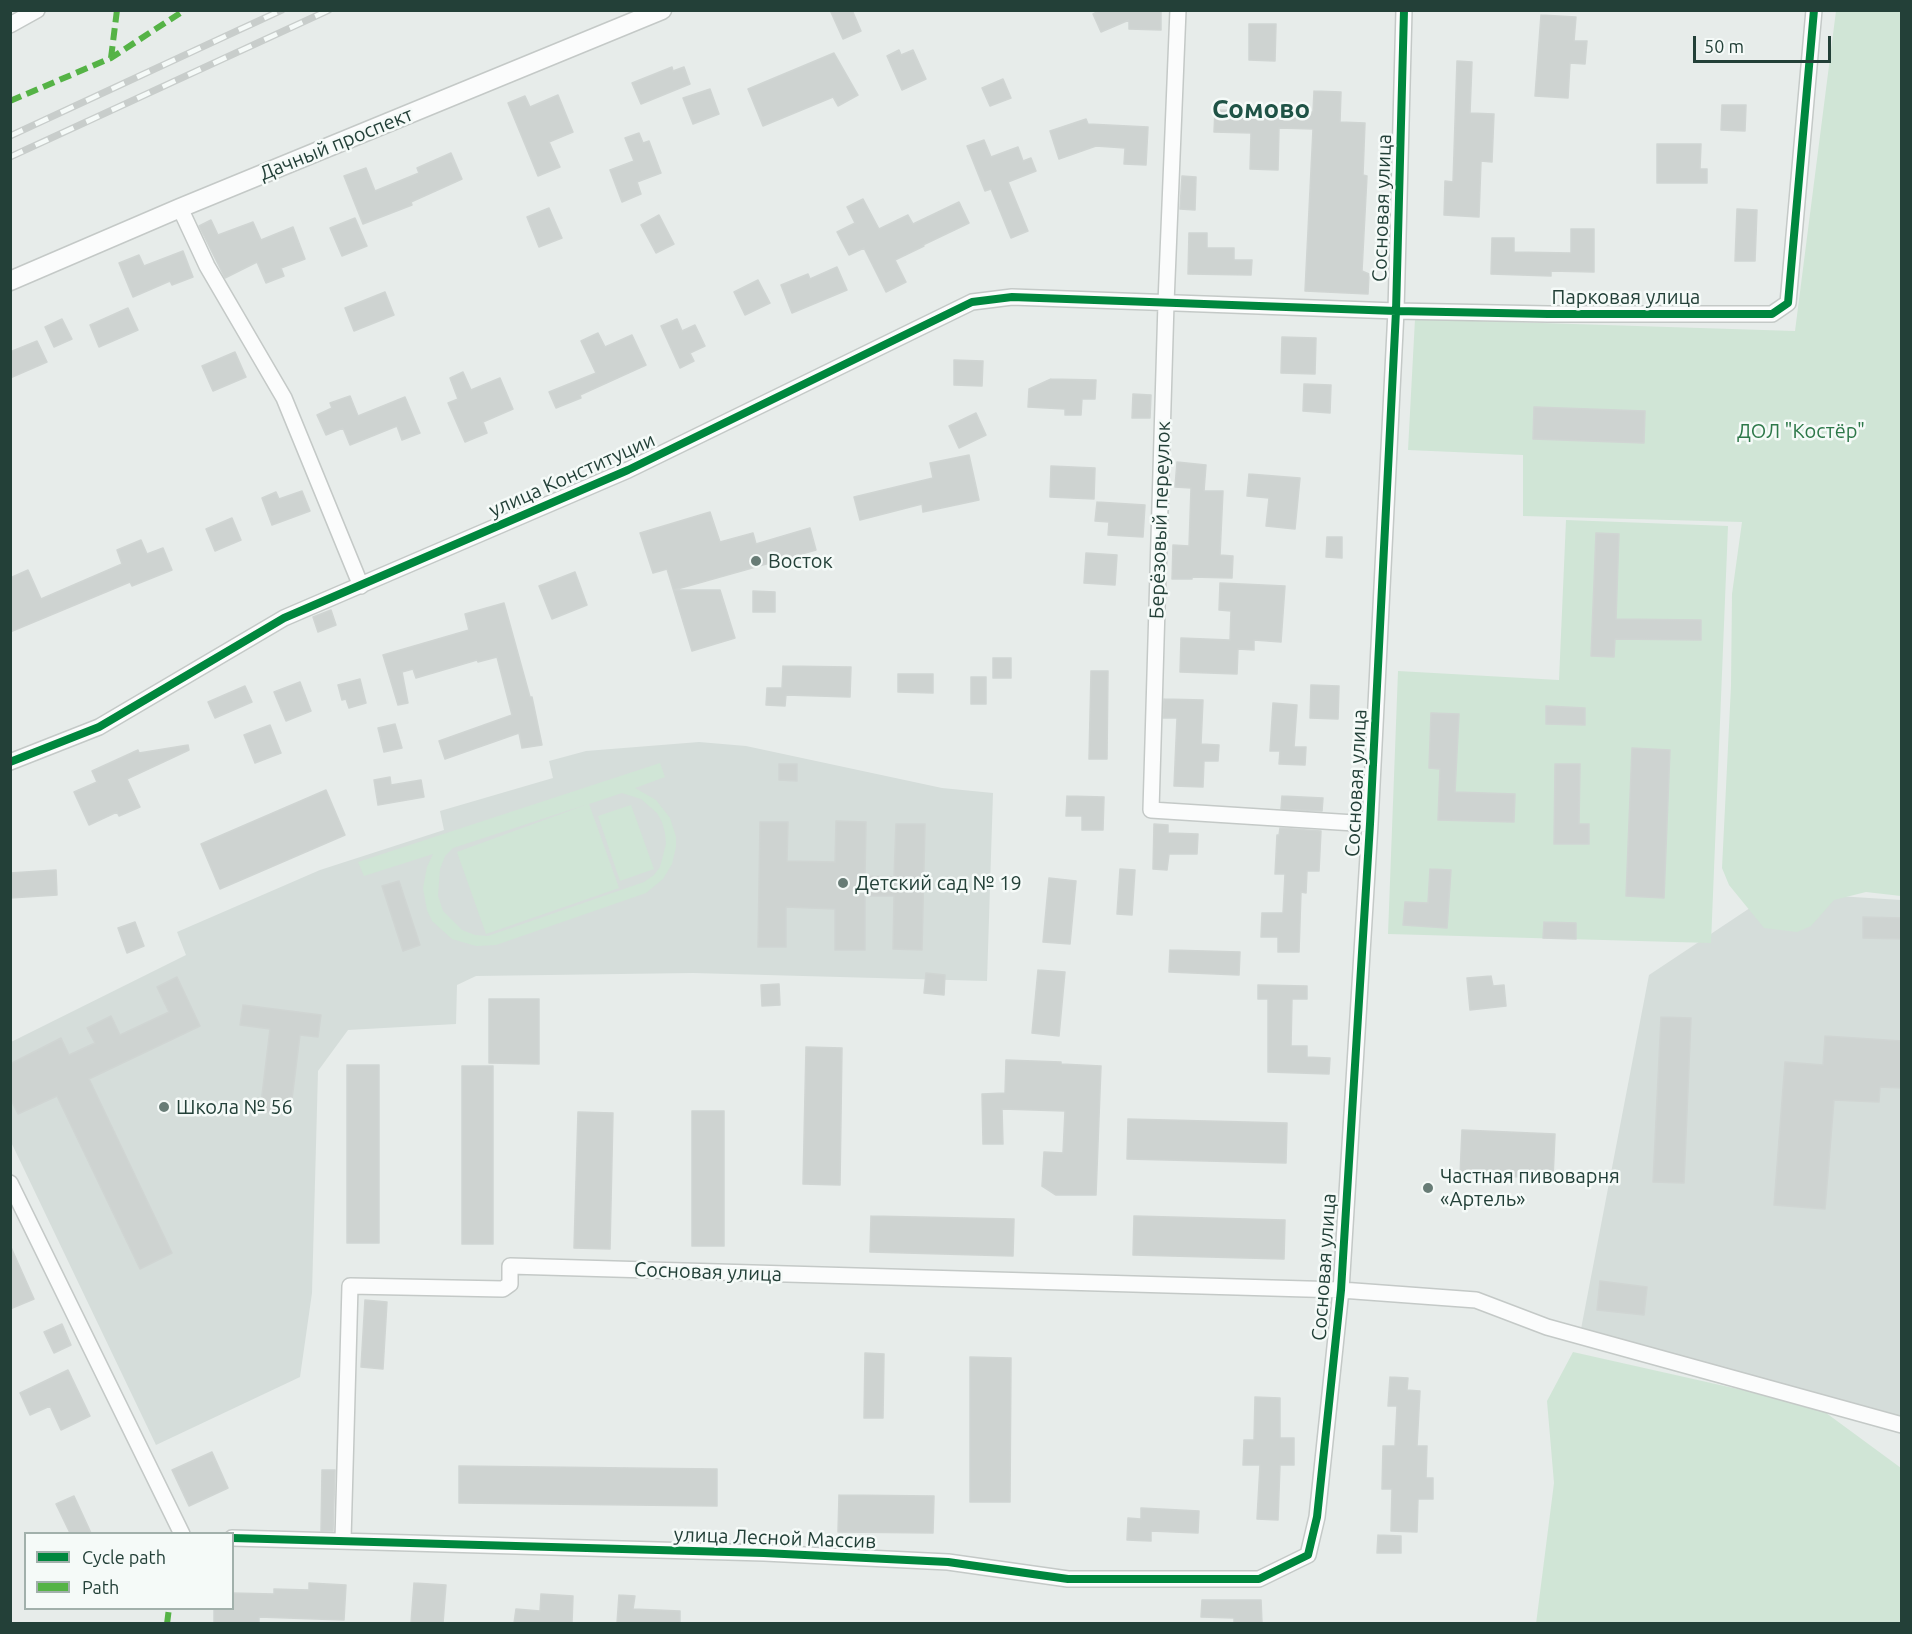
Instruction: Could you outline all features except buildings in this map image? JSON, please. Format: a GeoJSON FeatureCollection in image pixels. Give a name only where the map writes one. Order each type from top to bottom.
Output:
{"type":"FeatureCollection","features":[{"type":"Feature","properties":{"kind":"street"},"geometry":{"type":"LineString","coordinates":[[10,25],[37,10]]}},
{"type":"Feature","properties":{"kind":"street","name":"Дачный проспект"},"geometry":{"type":"LineString","coordinates":[[10,281],[180,208],[662,10]]}},
{"type":"Feature","properties":{"kind":"street","name":"Берёзовый переулок"},"geometry":{"type":"LineString","coordinates":[[1178,10],[1166,303],[1151,810],[1370,824]]}},
{"type":"Feature","properties":{"kind":"street","name":"Сосновая улица"},"geometry":{"type":"LineString","coordinates":[[1308,1554],[1317,1517],[1341,1290],[1370,824],[1396,311],[1404,10]]}},
{"type":"Feature","properties":{"kind":"street","name":"Парковая улица"},"geometry":{"type":"LineString","coordinates":[[1166,303],[1548,314],[1772,314],[1788,303],[1814,10]]}},
{"type":"Feature","properties":{"kind":"street"},"geometry":{"type":"LineString","coordinates":[[180,208],[207,266],[284,398],[361,586]]}},
{"type":"Feature","properties":{"kind":"street","name":"улица Конституции"},"geometry":{"type":"LineString","coordinates":[[10,762],[99,727],[284,618],[628,470],[972,303],[1012,297],[1166,303]]}},
{"type":"Feature","properties":{"kind":"street"},"geometry":{"type":"LineString","coordinates":[[13,1193],[182,1532]]}},
{"type":"Feature","properties":{"kind":"street","name":"Сосновая улица"},"geometry":{"type":"LineString","coordinates":[[343,1540],[350,1286],[503,1289],[510,1284],[510,1266],[1341,1290],[1476,1300],[1547,1327],[1902,1425]]}},
{"type":"Feature","properties":{"kind":"street","name":"улица Лесной Массив"},"geometry":{"type":"LineString","coordinates":[[234,1538],[752,1553],[948,1562],[1068,1579],[1259,1579],[1308,1554]]}},
{"type":"Feature","properties":{"kind":"shaded area","name":"Школа № 56"},"geometry":{"type":"Polygon","coordinates":[[[699,742],[746,746],[942,788],[993,793],[987,981],[693,973],[476,976],[457,985],[456,1024],[348,1030],[318,1071],[312,1293],[300,1377],[156,1445],[11,1142],[11,1042],[186,955],[177,932],[320,870],[444,830],[440,811],[553,778],[549,761],[586,751],[699,742]]]}},
{"type":"Feature","properties":{"kind":"shaded area"},"geometry":{"type":"Polygon","coordinates":[[[1774,892],[1901,900],[1901,1417],[1581,1329],[1649,975],[1774,892]]]}},
{"type":"Feature","properties":{"kind":"green space","name":"ДОЛ \"Костёр\""},"geometry":{"type":"Polygon","coordinates":[[[1836,11],[1901,11],[1901,896],[1866,892],[1834,900],[1811,926],[1797,932],[1764,928],[1729,885],[1722,868],[1731,686],[1732,594],[1742,522],[1523,516],[1523,455],[1408,450],[1415,319],[1795,331],[1836,11]]]}},
{"type":"Feature","properties":{"kind":"green space"},"geometry":{"type":"Polygon","coordinates":[[[1566,520],[1728,526],[1711,943],[1388,934],[1398,671],[1559,680],[1566,520]]]}},
{"type":"Feature","properties":{"kind":"green space"},"geometry":{"type":"Polygon","coordinates":[[[660,763],[665,777],[635,788],[656,800],[670,818],[676,837],[672,864],[663,879],[646,893],[496,945],[476,946],[452,939],[432,921],[427,910],[423,888],[427,867],[433,854],[364,876],[358,862],[660,763]],[[622,793],[589,804],[619,888],[486,934],[457,852],[588,804],[453,848],[445,856],[440,869],[438,896],[443,911],[462,930],[475,935],[488,936],[644,882],[660,867],[666,844],[662,822],[657,813],[641,799],[622,793]]]}},
{"type":"Feature","properties":{"kind":"green space"},"geometry":{"type":"Polygon","coordinates":[[[631,805],[654,869],[620,881],[598,816],[631,805]]]}},
{"type":"Feature","properties":{"kind":"green space"},"geometry":{"type":"Polygon","coordinates":[[[1573,1352],[1818,1407],[1901,1468],[1901,1623],[1536,1624],[1554,1483],[1547,1401],[1573,1352]]]}},
{"type":"Feature","properties":{"kind":"railway"},"geometry":{"type":"LineString","coordinates":[[10,136],[282,10]]}},
{"type":"Feature","properties":{"kind":"railway"},"geometry":{"type":"LineString","coordinates":[[10,157],[329,10]]}},
{"type":"Feature","properties":{"kind":"marked path"},"geometry":{"type":"LineString","coordinates":[[111,58],[117,10]]}},
{"type":"Feature","properties":{"kind":"marked path"},"geometry":{"type":"LineString","coordinates":[[10,101],[111,58],[185,10]]}},
{"type":"Feature","properties":{"kind":"marked path"},"geometry":{"type":"LineString","coordinates":[[167,1624],[169,1610]]}},
{"type":"Feature","properties":{"kind":"cycle path"},"geometry":{"type":"LineString","coordinates":[[234,1538],[764,1553],[948,1562],[1068,1579],[1259,1579],[1308,1555],[1317,1517],[1341,1290],[1370,824],[1396,311],[1404,10]]}},
{"type":"Feature","properties":{"kind":"cycle path"},"geometry":{"type":"LineString","coordinates":[[10,762],[99,727],[284,618],[628,470],[972,302],[1012,297],[1396,311],[1772,314],[1788,303],[1814,10]]}},
{"type":"Feature","properties":{"kind":"place","name":"Восток"},"geometry":{"type":"Point","coordinates":[756,561]}},
{"type":"Feature","properties":{"kind":"place","name":"Детский сад № 19"},"geometry":{"type":"Point","coordinates":[843,883]}},
{"type":"Feature","properties":{"kind":"place","name":"Школа № 56"},"geometry":{"type":"Point","coordinates":[164,1107]}},
{"type":"Feature","properties":{"kind":"place","name":"Частная пивоварня «Артель»"},"geometry":{"type":"Point","coordinates":[1428,1188]}},
{"type":"Feature","properties":{"kind":"district","name":"Сомово"},"geometry":{"type":"Point","coordinates":[1261,109]}}]}
